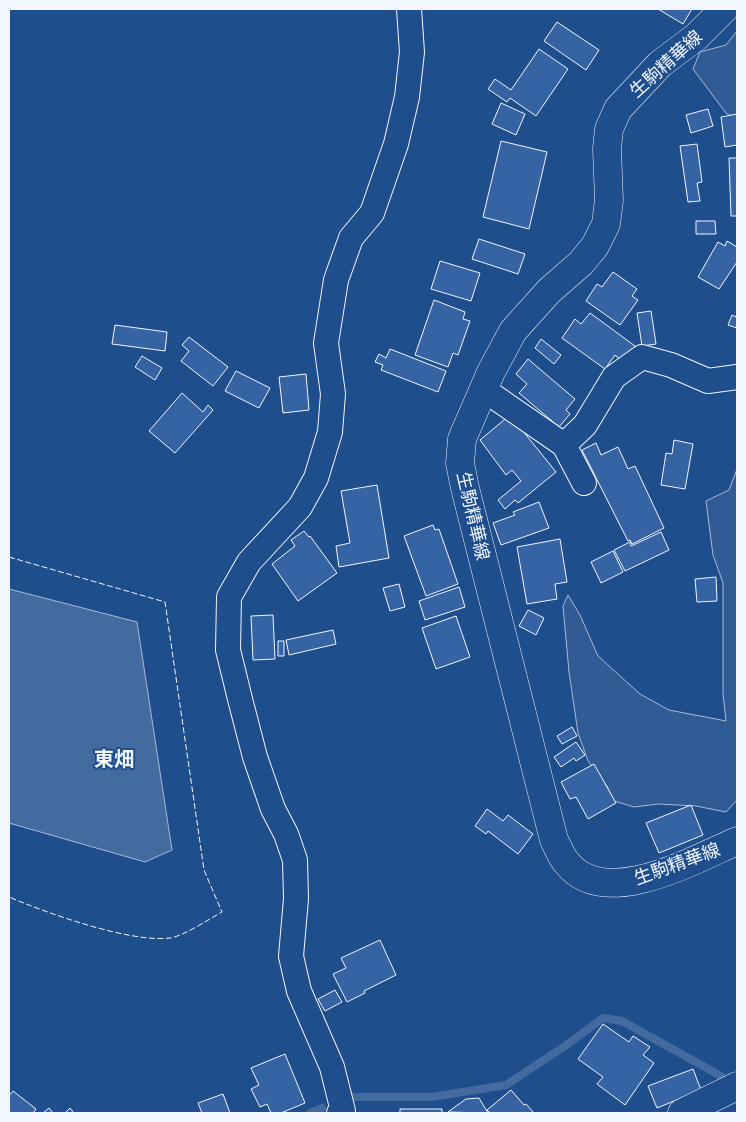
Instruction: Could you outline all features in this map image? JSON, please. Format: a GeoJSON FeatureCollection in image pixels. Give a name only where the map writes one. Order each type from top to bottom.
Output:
{"type":"FeatureCollection","features":[{"type":"Feature","properties":{"kind":"main road","name":"生駒精華線"},"geometry":{"type":"LineString","coordinates":[[724,9],[696,37],[660,64],[618,109],[609,129],[609,200],[606,224],[595,246],[582,263],[549,291],[513,331],[483,389],[462,439],[460,463],[471,515],[552,830],[567,864],[582,875],[606,884],[628,882],[656,875],[737,841]]}},
{"type":"Feature","properties":{"kind":"main road"},"geometry":{"type":"LineString","coordinates":[[682,1113],[737,1086]]}},
{"type":"Feature","properties":{"kind":"street"},"geometry":{"type":"LineString","coordinates":[[342,1113],[332,1067],[300,991],[292,956],[296,899],[295,860],[286,834],[273,809],[255,757],[241,703],[228,650],[229,597],[249,562],[300,507],[316,478],[330,432],[333,394],[326,343],[336,280],[351,238],[372,212],[396,144],[406,97],[412,52],[409,9]]}},
{"type":"Feature","properties":{"kind":"street"},"geometry":{"type":"LineString","coordinates":[[564,445],[586,425],[614,377],[642,357],[671,365],[708,381],[737,377]]}},
{"type":"Feature","properties":{"kind":"street"},"geometry":{"type":"LineString","coordinates":[[483,389],[564,445],[584,483]]}},
{"type":"Feature","properties":{"kind":"shaded area"},"geometry":{"type":"Polygon","coordinates":[[[737,31],[737,120],[726,113],[693,69],[700,52],[726,45],[737,31]]]}},
{"type":"Feature","properties":{"kind":"shaded area"},"geometry":{"type":"Polygon","coordinates":[[[737,469],[737,800],[726,812],[696,806],[658,804],[634,807],[614,801],[607,786],[588,761],[578,733],[569,672],[563,606],[568,595],[580,615],[598,656],[640,694],[669,710],[726,721],[723,694],[723,583],[713,555],[706,501],[729,490],[737,469]]]}},
{"type":"Feature","properties":{"kind":"shaded area"},"geometry":{"type":"Polygon","coordinates":[[[9,589],[137,622],[172,850],[145,862],[9,823],[9,589]]]}},
{"type":"Feature","properties":{"kind":"building"},"geometry":{"type":"Polygon","coordinates":[[[658,9],[692,9],[683,24],[658,9]]]}},
{"type":"Feature","properties":{"kind":"building"},"geometry":{"type":"Polygon","coordinates":[[[557,22],[599,50],[586,70],[544,41],[557,22]]]}},
{"type":"Feature","properties":{"kind":"building"},"geometry":{"type":"Polygon","coordinates":[[[539,49],[568,69],[536,116],[510,98],[507,102],[488,89],[495,79],[511,90],[539,49]]]}},
{"type":"Feature","properties":{"kind":"building"},"geometry":{"type":"Polygon","coordinates":[[[501,103],[525,114],[516,135],[492,124],[501,103]]]}},
{"type":"Feature","properties":{"kind":"building"},"geometry":{"type":"Polygon","coordinates":[[[708,109],[713,126],[691,133],[686,115],[708,109]]]}},
{"type":"Feature","properties":{"kind":"building"},"geometry":{"type":"Polygon","coordinates":[[[737,114],[737,145],[725,147],[721,117],[737,114]]]}},
{"type":"Feature","properties":{"kind":"building"},"geometry":{"type":"Polygon","coordinates":[[[501,141],[547,152],[529,229],[483,217],[501,141]]]}},
{"type":"Feature","properties":{"kind":"building"},"geometry":{"type":"Polygon","coordinates":[[[697,144],[702,182],[697,183],[700,201],[688,202],[680,146],[697,144]]]}},
{"type":"Feature","properties":{"kind":"building"},"geometry":{"type":"Polygon","coordinates":[[[729,158],[737,158],[737,216],[731,216],[729,158]]]}},
{"type":"Feature","properties":{"kind":"building"},"geometry":{"type":"Polygon","coordinates":[[[696,221],[715,221],[716,234],[696,234],[696,221]]]}},
{"type":"Feature","properties":{"kind":"building"},"geometry":{"type":"Polygon","coordinates":[[[479,239],[525,254],[518,274],[472,259],[479,239]]]}},
{"type":"Feature","properties":{"kind":"building"},"geometry":{"type":"Polygon","coordinates":[[[727,241],[737,247],[737,262],[719,289],[698,277],[718,242],[725,246],[727,241]]]}},
{"type":"Feature","properties":{"kind":"building"},"geometry":{"type":"Polygon","coordinates":[[[440,261],[480,273],[471,301],[431,289],[440,261]]]}},
{"type":"Feature","properties":{"kind":"building"},"geometry":{"type":"Polygon","coordinates":[[[613,272],[637,289],[632,296],[638,300],[620,325],[586,301],[597,284],[602,287],[613,272]]]}},
{"type":"Feature","properties":{"kind":"building"},"geometry":{"type":"Polygon","coordinates":[[[434,300],[465,312],[463,319],[470,321],[458,355],[453,353],[448,367],[415,355],[434,300]]]}},
{"type":"Feature","properties":{"kind":"building"},"geometry":{"type":"Polygon","coordinates":[[[651,311],[656,344],[642,346],[637,313],[651,311]]]}},
{"type":"Feature","properties":{"kind":"building"},"geometry":{"type":"Polygon","coordinates":[[[590,313],[635,346],[623,362],[615,355],[605,369],[562,338],[575,319],[581,324],[590,313]]]}},
{"type":"Feature","properties":{"kind":"building"},"geometry":{"type":"Polygon","coordinates":[[[737,313],[737,328],[728,325],[732,315],[736,317],[737,313]]]}},
{"type":"Feature","properties":{"kind":"building"},"geometry":{"type":"Polygon","coordinates":[[[115,325],[167,332],[165,351],[112,344],[115,325]]]}},
{"type":"Feature","properties":{"kind":"building"},"geometry":{"type":"Polygon","coordinates":[[[189,337],[228,367],[213,386],[181,361],[189,351],[182,345],[189,337]]]}},
{"type":"Feature","properties":{"kind":"building"},"geometry":{"type":"Polygon","coordinates":[[[541,339],[561,355],[554,364],[535,348],[541,339]]]}},
{"type":"Feature","properties":{"kind":"building"},"geometry":{"type":"Polygon","coordinates":[[[390,349],[446,371],[438,392],[381,370],[383,365],[375,362],[379,354],[386,358],[390,349]]]}},
{"type":"Feature","properties":{"kind":"building"},"geometry":{"type":"Polygon","coordinates":[[[142,356],[162,368],[155,380],[135,367],[142,356]]]}},
{"type":"Feature","properties":{"kind":"building"},"geometry":{"type":"Polygon","coordinates":[[[528,359],[575,399],[566,410],[570,414],[559,427],[519,393],[527,384],[516,374],[528,359]]]}},
{"type":"Feature","properties":{"kind":"building"},"geometry":{"type":"Polygon","coordinates":[[[236,371],[270,388],[259,408],[225,391],[236,371]]]}},
{"type":"Feature","properties":{"kind":"building"},"geometry":{"type":"Polygon","coordinates":[[[306,374],[309,410],[283,413],[279,377],[306,374]]]}},
{"type":"Feature","properties":{"kind":"building"},"geometry":{"type":"Polygon","coordinates":[[[182,393],[203,412],[208,405],[213,410],[175,453],[149,431],[182,393]]]}},
{"type":"Feature","properties":{"kind":"building"},"geometry":{"type":"Polygon","coordinates":[[[510,415],[556,472],[518,503],[515,500],[505,509],[498,500],[521,481],[512,470],[506,475],[480,440],[510,415]]]}},
{"type":"Feature","properties":{"kind":"building"},"geometry":{"type":"Polygon","coordinates":[[[674,440],[693,444],[685,489],[661,485],[666,453],[672,454],[674,440]]]}},
{"type":"Feature","properties":{"kind":"building"},"geometry":{"type":"Polygon","coordinates":[[[596,443],[601,455],[618,447],[628,469],[635,466],[664,528],[632,544],[630,540],[628,541],[582,450],[596,443]]]}},
{"type":"Feature","properties":{"kind":"building"},"geometry":{"type":"Polygon","coordinates":[[[377,485],[389,558],[339,567],[336,546],[350,543],[341,491],[377,485]]]}},
{"type":"Feature","properties":{"kind":"building"},"geometry":{"type":"Polygon","coordinates":[[[539,502],[549,528],[501,545],[493,523],[515,515],[513,512],[539,502]]]}},
{"type":"Feature","properties":{"kind":"building"},"geometry":{"type":"Polygon","coordinates":[[[433,525],[435,530],[439,529],[458,584],[426,596],[404,536],[433,525]]]}},
{"type":"Feature","properties":{"kind":"building"},"geometry":{"type":"Polygon","coordinates":[[[304,531],[310,536],[337,573],[298,601],[272,564],[295,546],[291,540],[304,531]]]}},
{"type":"Feature","properties":{"kind":"building"},"geometry":{"type":"Polygon","coordinates":[[[661,532],[669,550],[625,571],[614,550],[630,542],[631,546],[661,532]]]}},
{"type":"Feature","properties":{"kind":"building"},"geometry":{"type":"Polygon","coordinates":[[[560,539],[567,582],[555,584],[557,599],[527,604],[517,547],[560,539]]]}},
{"type":"Feature","properties":{"kind":"building"},"geometry":{"type":"Polygon","coordinates":[[[613,551],[623,572],[601,583],[591,562],[613,551]]]}},
{"type":"Feature","properties":{"kind":"building"},"geometry":{"type":"Polygon","coordinates":[[[716,577],[717,601],[697,602],[695,579],[716,577]]]}},
{"type":"Feature","properties":{"kind":"building"},"geometry":{"type":"Polygon","coordinates":[[[399,584],[405,607],[390,611],[383,588],[399,584]]]}},
{"type":"Feature","properties":{"kind":"building"},"geometry":{"type":"Polygon","coordinates":[[[459,587],[465,607],[425,620],[419,601],[459,587]]]}},
{"type":"Feature","properties":{"kind":"building"},"geometry":{"type":"Polygon","coordinates":[[[528,610],[544,618],[536,635],[519,626],[528,610]]]}},
{"type":"Feature","properties":{"kind":"building"},"geometry":{"type":"Polygon","coordinates":[[[273,615],[275,659],[253,660],[251,616],[273,615]]]}},
{"type":"Feature","properties":{"kind":"building"},"geometry":{"type":"Polygon","coordinates":[[[456,616],[470,657],[436,669],[422,628],[456,616]]]}},
{"type":"Feature","properties":{"kind":"building"},"geometry":{"type":"Polygon","coordinates":[[[333,630],[336,644],[289,655],[286,640],[333,630]]]}},
{"type":"Feature","properties":{"kind":"building"},"geometry":{"type":"Polygon","coordinates":[[[278,641],[284,641],[284,656],[278,656],[278,641]]]}},
{"type":"Feature","properties":{"kind":"building"},"geometry":{"type":"Polygon","coordinates":[[[572,727],[577,736],[562,744],[557,736],[572,727]]]}},
{"type":"Feature","properties":{"kind":"building"},"geometry":{"type":"Polygon","coordinates":[[[576,742],[585,755],[576,761],[574,758],[561,767],[554,757],[576,742]]]}},
{"type":"Feature","properties":{"kind":"building"},"geometry":{"type":"Polygon","coordinates":[[[594,764],[616,803],[588,819],[576,797],[570,799],[561,782],[594,764]]]}},
{"type":"Feature","properties":{"kind":"building"},"geometry":{"type":"Polygon","coordinates":[[[691,805],[703,835],[659,853],[646,823],[691,805]]]}},
{"type":"Feature","properties":{"kind":"building"},"geometry":{"type":"Polygon","coordinates":[[[487,809],[503,821],[508,815],[533,834],[518,854],[488,831],[486,834],[475,826],[487,809]]]}},
{"type":"Feature","properties":{"kind":"building"},"geometry":{"type":"Polygon","coordinates":[[[380,940],[396,975],[347,1002],[333,974],[346,968],[341,958],[380,940]]]}},
{"type":"Feature","properties":{"kind":"building"},"geometry":{"type":"Polygon","coordinates":[[[335,990],[342,1002],[325,1011],[318,999],[335,990]]]}},
{"type":"Feature","properties":{"kind":"building"},"geometry":{"type":"Polygon","coordinates":[[[603,1024],[629,1042],[633,1036],[650,1047],[643,1055],[654,1063],[625,1105],[597,1084],[603,1077],[578,1059],[603,1024]]]}},
{"type":"Feature","properties":{"kind":"building"},"geometry":{"type":"Polygon","coordinates":[[[285,1054],[305,1103],[281,1113],[271,1113],[267,1104],[260,1107],[251,1089],[259,1085],[251,1068],[285,1054]]]}},
{"type":"Feature","properties":{"kind":"building"},"geometry":{"type":"Polygon","coordinates":[[[693,1069],[701,1090],[657,1108],[648,1086],[693,1069]]]}},
{"type":"Feature","properties":{"kind":"building"},"geometry":{"type":"Polygon","coordinates":[[[511,1090],[534,1113],[490,1113],[487,1110],[511,1090]]]}},
{"type":"Feature","properties":{"kind":"building"},"geometry":{"type":"Polygon","coordinates":[[[13,1091],[36,1109],[33,1113],[9,1113],[9,1096],[13,1091]]]}},
{"type":"Feature","properties":{"kind":"building"},"geometry":{"type":"Polygon","coordinates":[[[223,1094],[230,1113],[202,1113],[198,1103],[223,1094]]]}},
{"type":"Feature","properties":{"kind":"building"},"geometry":{"type":"Polygon","coordinates":[[[479,1098],[488,1113],[448,1112],[466,1099],[479,1098]]]}},
{"type":"Feature","properties":{"kind":"building"},"geometry":{"type":"Polygon","coordinates":[[[49,1108],[53,1113],[43,1113],[49,1108]]]}},
{"type":"Feature","properties":{"kind":"building"},"geometry":{"type":"Polygon","coordinates":[[[70,1108],[74,1113],[65,1113],[70,1108]]]}},
{"type":"Feature","properties":{"kind":"building"},"geometry":{"type":"Polygon","coordinates":[[[400,1109],[442,1109],[442,1113],[400,1113],[400,1109]]]}},
{"type":"Feature","properties":{"kind":"waterway"},"geometry":{"type":"LineString","coordinates":[[348,1097],[432,1097],[506,1085],[603,1018],[622,1021],[721,1076]]}},
{"type":"Feature","properties":{"kind":"waterway"},"geometry":{"type":"LineString","coordinates":[[310,1113],[322,1108]]}},
{"type":"Feature","properties":{"kind":"fence"},"geometry":{"type":"LineString","coordinates":[[9,557],[165,602],[204,870],[222,912],[176,937],[153,938],[133,936],[89,925],[9,897]]}},
{"type":"Feature","properties":{"kind":"district","name":"東畑"},"geometry":{"type":"Point","coordinates":[114,759]}}]}
